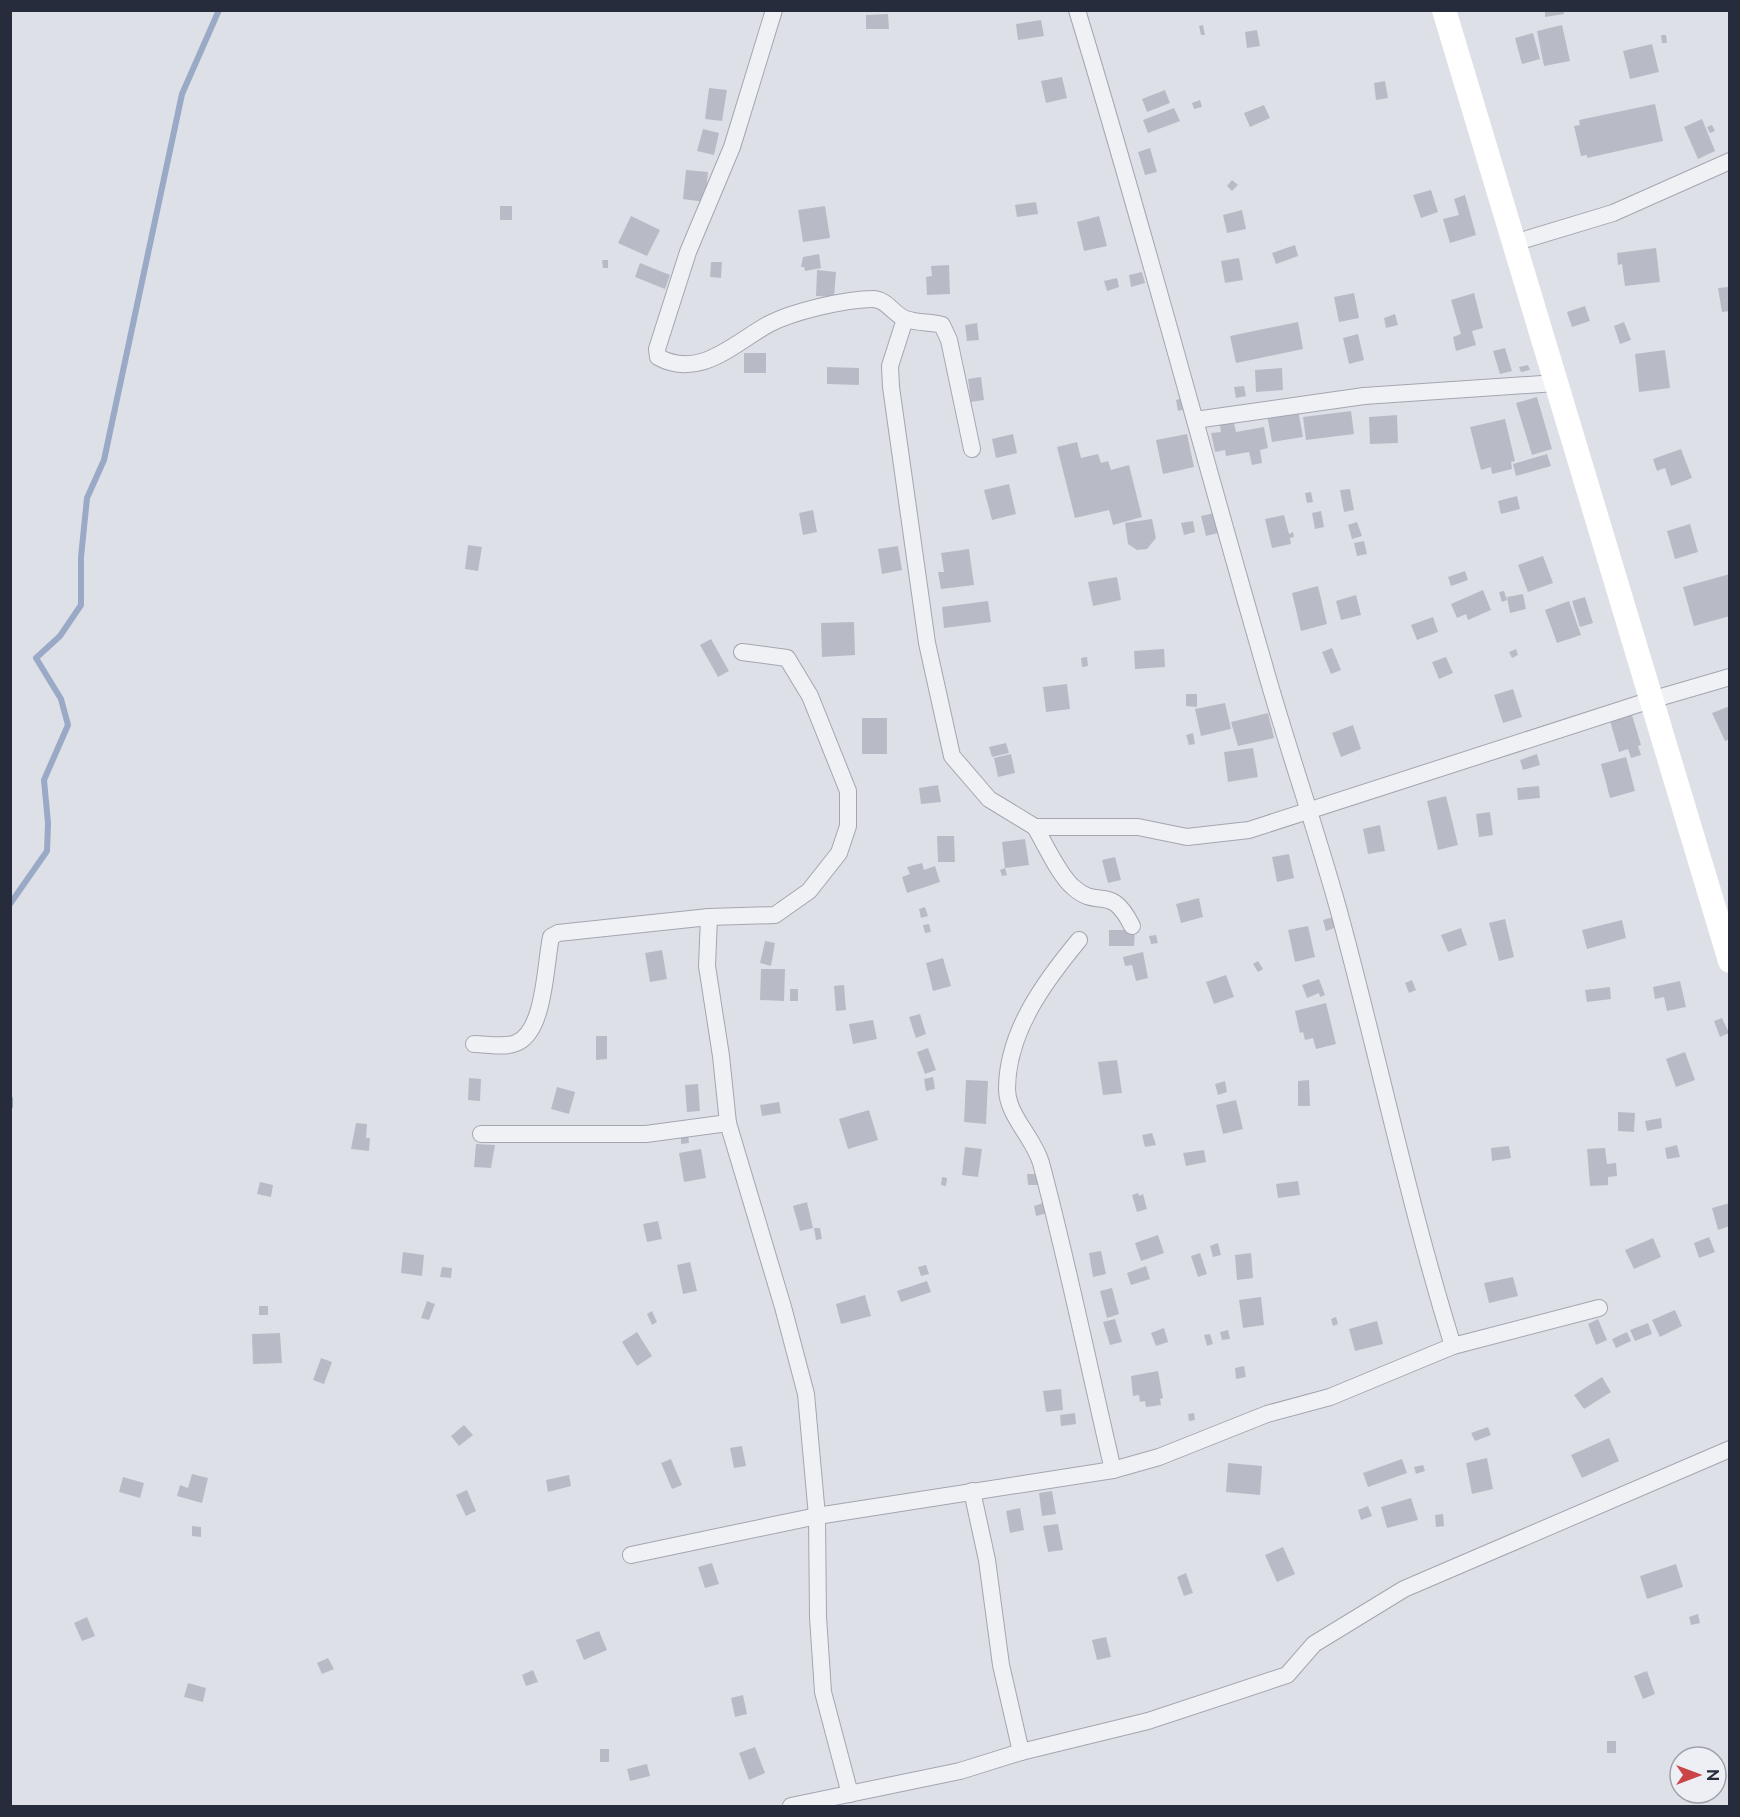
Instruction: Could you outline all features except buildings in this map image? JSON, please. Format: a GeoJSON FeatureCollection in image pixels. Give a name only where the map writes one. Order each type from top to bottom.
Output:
{"type":"FeatureCollection","features":[{"type":"Feature","properties":{"kind":"main road"},"geometry":{"type":"LineString","coordinates":[[1444,10],[1730,961]]}},
{"type":"Feature","properties":{"kind":"street"},"geometry":{"type":"LineString","coordinates":[[774,10],[732,147],[688,252],[657,349],[658,357],[688,366],[709,360],[734,347],[770,323],[855,300],[875,298],[891,307],[905,319],[942,325],[949,340],[972,449]]}},
{"type":"Feature","properties":{"kind":"street"},"geometry":{"type":"LineString","coordinates":[[1077,10],[1138,210],[1195,420],[1306,809],[1323,852],[1359,985],[1428,1266],[1453,1346]]}},
{"type":"Feature","properties":{"kind":"street"},"geometry":{"type":"LineString","coordinates":[[1514,243],[1613,213],[1730,161]]}},
{"type":"Feature","properties":{"kind":"street"},"geometry":{"type":"LineString","coordinates":[[905,319],[890,366],[891,387],[927,643],[952,756],[989,799],[1035,827],[1071,886],[1087,897],[1108,898],[1121,906],[1132,926]]}},
{"type":"Feature","properties":{"kind":"street"},"geometry":{"type":"LineString","coordinates":[[1195,420],[1364,396],[1556,383]]}},
{"type":"Feature","properties":{"kind":"street"},"geometry":{"type":"LineString","coordinates":[[474,1044],[514,1044],[529,1036],[538,1014],[551,937],[558,933],[709,917],[775,915],[809,891],[839,853],[848,826],[848,791],[810,696],[787,658],[742,652]]}},
{"type":"Feature","properties":{"kind":"street"},"geometry":{"type":"LineString","coordinates":[[1035,827],[1138,827],[1187,837],[1249,830],[1306,809],[1730,677]]}},
{"type":"Feature","properties":{"kind":"street"},"geometry":{"type":"LineString","coordinates":[[709,917],[707,966],[722,1056],[728,1123],[783,1307],[806,1394],[817,1516],[818,1617],[823,1692],[850,1794]]}},
{"type":"Feature","properties":{"kind":"street"},"geometry":{"type":"LineString","coordinates":[[1079,940],[1050,975],[1023,1022],[1010,1064],[1007,1091],[1040,1160],[1113,1470]]}},
{"type":"Feature","properties":{"kind":"street"},"geometry":{"type":"LineString","coordinates":[[481,1134],[646,1134],[728,1123]]}},
{"type":"Feature","properties":{"kind":"street"},"geometry":{"type":"LineString","coordinates":[[631,1555],[817,1516],[1113,1470],[1159,1457],[1267,1414],[1330,1397],[1453,1346],[1599,1308]]}},
{"type":"Feature","properties":{"kind":"street"},"geometry":{"type":"LineString","coordinates":[[790,1806],[960,1771],[1021,1752],[1148,1721],[1287,1675],[1314,1644],[1404,1589],[1730,1449]]}},
{"type":"Feature","properties":{"kind":"street"},"geometry":{"type":"LineString","coordinates":[[972,1491],[987,1560],[1001,1665],[1021,1752]]}},
{"type":"Feature","properties":{"kind":"waterway"},"geometry":{"type":"LineString","coordinates":[[10,904],[47,851],[48,823],[44,780],[68,725],[61,699],[36,658],[60,636],[81,605],[81,557],[87,498],[104,460],[182,94],[219,10]]}},
{"type":"Feature","properties":{"kind":"waterway"},"geometry":{"type":"LineString","coordinates":[[10,1099],[10,1106]]}}]}
